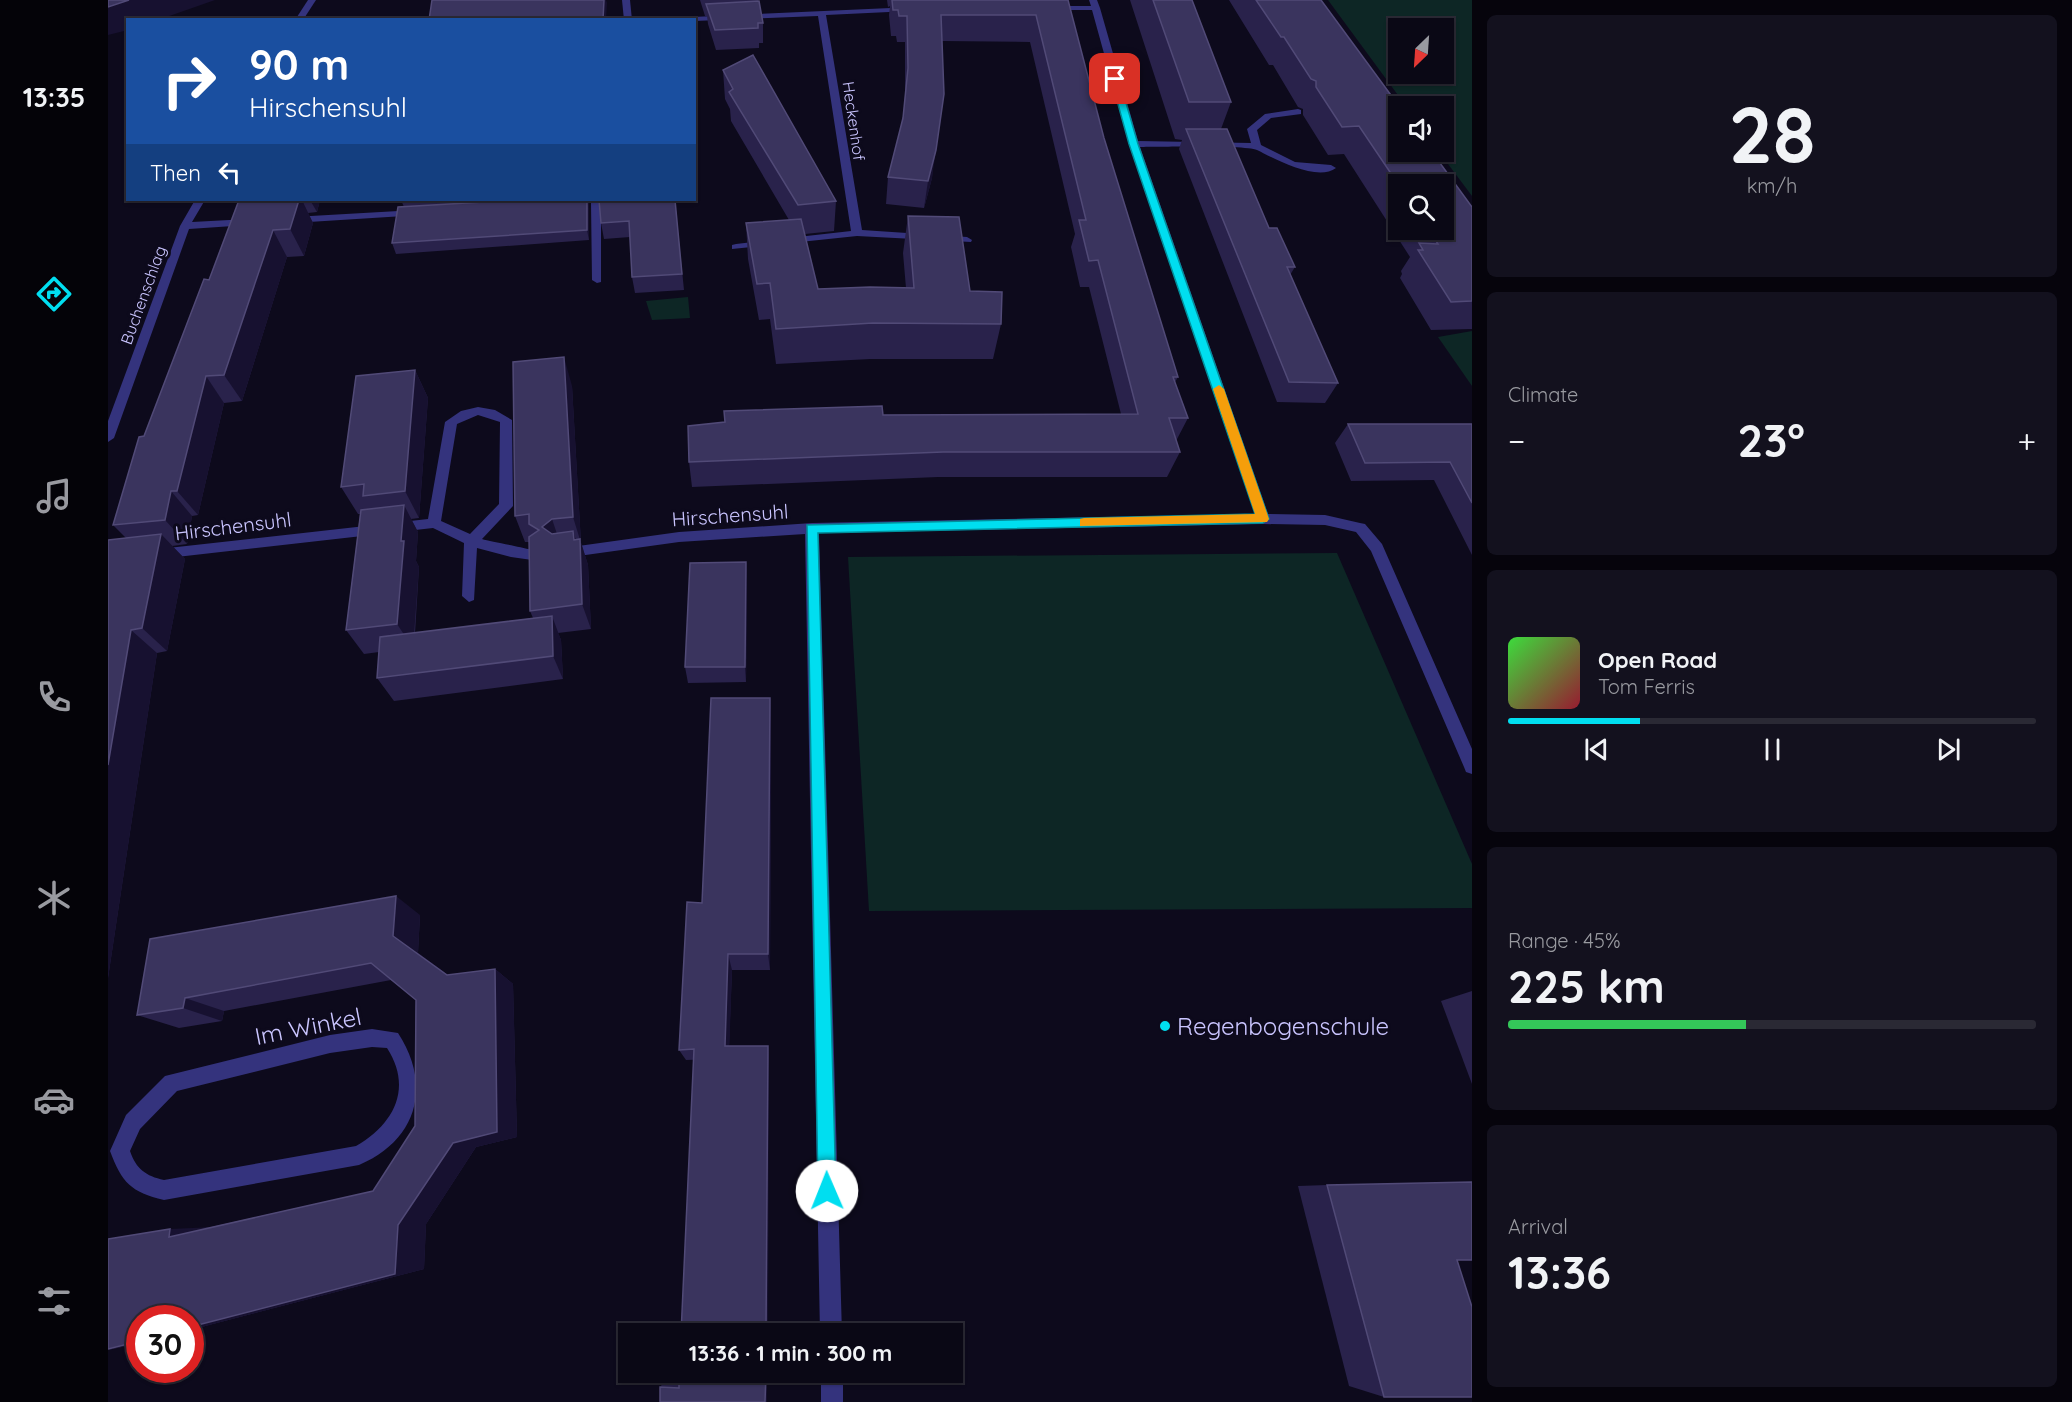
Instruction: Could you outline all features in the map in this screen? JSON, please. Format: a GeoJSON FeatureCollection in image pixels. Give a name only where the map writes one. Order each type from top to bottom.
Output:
{"type":"FeatureCollection","features":[{"type":"Feature","properties":{"kind":"street"},"geometry":{"type":"LineString","coordinates":[[300,18],[312,0]]}},
{"type":"Feature","properties":{"kind":"street"},"geometry":{"type":"LineString","coordinates":[[626,0],[628,18]]}},
{"type":"Feature","properties":{"kind":"street"},"geometry":{"type":"LineString","coordinates":[[1044,8],[1094,4],[1134,144],[1263,519]]}},
{"type":"Feature","properties":{"kind":"street"},"geometry":{"type":"LineString","coordinates":[[696,19],[921,9]]}},
{"type":"Feature","properties":{"kind":"street","name":"Heckenhof"},"geometry":{"type":"LineString","coordinates":[[822,13],[857,233]]}},
{"type":"Feature","properties":{"kind":"street"},"geometry":{"type":"LineString","coordinates":[[1257,146],[1252,129],[1268,116],[1298,112]]}},
{"type":"Feature","properties":{"kind":"street"},"geometry":{"type":"LineString","coordinates":[[1134,144],[1257,146],[1278,161],[1305,168],[1331,168]]}},
{"type":"Feature","properties":{"kind":"street","name":"Buchenschlag"},"geometry":{"type":"LineString","coordinates":[[108,438],[185,226],[199,201]]}},
{"type":"Feature","properties":{"kind":"street"},"geometry":{"type":"LineString","coordinates":[[561,202],[578,201]]}},
{"type":"Feature","properties":{"kind":"street"},"geometry":{"type":"LineString","coordinates":[[596,201],[597,280]]}},
{"type":"Feature","properties":{"kind":"street"},"geometry":{"type":"LineString","coordinates":[[280,221],[432,212]]}},
{"type":"Feature","properties":{"kind":"street"},"geometry":{"type":"LineString","coordinates":[[185,226],[256,222]]}},
{"type":"Feature","properties":{"kind":"street"},"geometry":{"type":"LineString","coordinates":[[736,248],[857,233],[967,240]]}},
{"type":"Feature","properties":{"kind":"street"},"geometry":{"type":"LineString","coordinates":[[469,596],[471,541],[506,506],[506,420],[489,410],[467,412],[451,422],[435,523],[471,541],[507,553],[539,556]]}},
{"type":"Feature","properties":{"kind":"street","name":"Hirschensuhl"},"geometry":{"type":"LineString","coordinates":[[561,553],[680,537],[812,528],[1263,519],[1325,520],[1360,528],[1377,548],[1472,767]]}},
{"type":"Feature","properties":{"kind":"street","name":"Hirschensuhl"},"geometry":{"type":"LineString","coordinates":[[143,556],[435,523]]}},
{"type":"Feature","properties":{"kind":"street"},"geometry":{"type":"LineString","coordinates":[[812,528],[831,1323]]}},
{"type":"Feature","properties":{"kind":"street","name":"Im Winkel"},"geometry":{"type":"LineString","coordinates":[[372,1038],[392,1040],[406,1059],[409,1097],[382,1141],[359,1155],[164,1190],[142,1185],[126,1170],[114,1152],[133,1122],[172,1083],[330,1044],[372,1038]]}},
{"type":"Feature","properties":{"kind":"street"},"geometry":{"type":"LineString","coordinates":[[832,1383],[832,1402]]}},
{"type":"Feature","properties":{"kind":"green space"},"geometry":{"type":"Polygon","coordinates":[[[1328,0],[1472,0],[1472,196],[1446,162],[1454,162],[1454,96],[1399,96],[1390,84],[1454,84],[1454,18],[1388,18],[1388,82],[1328,0]]]}},
{"type":"Feature","properties":{"kind":"green space"},"geometry":{"type":"Polygon","coordinates":[[[688,297],[690,318],[652,320],[646,301],[688,297]]]}},
{"type":"Feature","properties":{"kind":"green space"},"geometry":{"type":"Polygon","coordinates":[[[1472,331],[1472,386],[1438,337],[1472,331]]]}},
{"type":"Feature","properties":{"kind":"green space"},"geometry":{"type":"Polygon","coordinates":[[[1337,553],[1472,864],[1472,908],[869,911],[848,557],[1337,553]]]}},
{"type":"Feature","properties":{"kind":"building"},"geometry":{"type":"Polygon","coordinates":[[[108,0],[129,0],[108,7],[108,0]]]}},
{"type":"Feature","properties":{"kind":"building"},"geometry":{"type":"Polygon","coordinates":[[[432,0],[604,0],[603,18],[429,18],[432,0]]]}},
{"type":"Feature","properties":{"kind":"building"},"geometry":{"type":"Polygon","coordinates":[[[892,0],[1068,0],[1104,138],[1178,377],[1173,377],[1188,418],[1169,418],[1180,452],[943,452],[689,462],[688,426],[725,422],[724,411],[882,406],[883,415],[1138,414],[1098,260],[1089,261],[1079,220],[1086,220],[1036,15],[941,15],[944,94],[936,150],[928,181],[888,177],[903,118],[908,68],[907,16],[899,16],[898,10],[893,10],[892,0]]]}},
{"type":"Feature","properties":{"kind":"building"},"geometry":{"type":"Polygon","coordinates":[[[1153,0],[1192,0],[1231,102],[1189,102],[1153,0]]]}},
{"type":"Feature","properties":{"kind":"building"},"geometry":{"type":"Polygon","coordinates":[[[1256,0],[1321,0],[1392,96],[1388,96],[1388,162],[1439,162],[1448,174],[1391,174],[1359,126],[1342,127],[1316,87],[1316,81],[1311,79],[1284,37],[1281,37],[1256,0]]]}},
{"type":"Feature","properties":{"kind":"building"},"geometry":{"type":"Polygon","coordinates":[[[759,1],[763,23],[758,23],[758,28],[715,30],[706,4],[759,1]]]}},
{"type":"Feature","properties":{"kind":"building"},"geometry":{"type":"Polygon","coordinates":[[[753,55],[836,201],[798,205],[729,92],[733,89],[723,70],[753,55]]]}},
{"type":"Feature","properties":{"kind":"building"},"geometry":{"type":"Polygon","coordinates":[[[1186,129],[1227,129],[1269,228],[1277,228],[1295,267],[1287,267],[1338,383],[1289,382],[1186,129]]]}},
{"type":"Feature","properties":{"kind":"building"},"geometry":{"type":"Polygon","coordinates":[[[1454,182],[1472,207],[1472,301],[1451,302],[1418,250],[1423,250],[1419,243],[1438,244],[1435,240],[1454,240],[1454,182]]]}},
{"type":"Feature","properties":{"kind":"building"},"geometry":{"type":"Polygon","coordinates":[[[239,201],[299,201],[290,229],[273,230],[224,375],[206,376],[177,491],[171,491],[165,520],[113,525],[139,437],[144,436],[204,279],[209,280],[239,201]]]}},
{"type":"Feature","properties":{"kind":"building"},"geometry":{"type":"Polygon","coordinates":[[[500,201],[587,201],[587,230],[392,243],[398,207],[500,201]]]}},
{"type":"Feature","properties":{"kind":"building"},"geometry":{"type":"Polygon","coordinates":[[[599,201],[675,201],[682,274],[632,277],[629,221],[601,223],[599,201]]]}},
{"type":"Feature","properties":{"kind":"building"},"geometry":{"type":"Polygon","coordinates":[[[908,216],[959,217],[970,291],[1002,292],[1001,324],[873,323],[776,329],[770,283],[757,284],[746,223],[801,219],[818,289],[914,288],[908,216]]]}},
{"type":"Feature","properties":{"kind":"building"},"geometry":{"type":"Polygon","coordinates":[[[564,357],[573,517],[552,519],[542,527],[552,534],[573,531],[574,540],[580,539],[582,604],[530,611],[529,537],[539,530],[529,524],[529,514],[515,516],[513,362],[564,357]]]}},
{"type":"Feature","properties":{"kind":"building"},"geometry":{"type":"Polygon","coordinates":[[[415,370],[405,491],[363,496],[364,484],[341,487],[356,376],[415,370]]]}},
{"type":"Feature","properties":{"kind":"building"},"geometry":{"type":"Polygon","coordinates":[[[1348,424],[1472,424],[1472,503],[1450,462],[1365,463],[1348,424]]]}},
{"type":"Feature","properties":{"kind":"building"},"geometry":{"type":"Polygon","coordinates":[[[404,505],[401,541],[404,541],[397,624],[346,630],[361,510],[404,505]]]}},
{"type":"Feature","properties":{"kind":"building"},"geometry":{"type":"Polygon","coordinates":[[[161,534],[142,628],[131,630],[108,765],[108,540],[161,534]]]}},
{"type":"Feature","properties":{"kind":"building"},"geometry":{"type":"Polygon","coordinates":[[[746,562],[745,667],[685,667],[690,563],[746,562]]]}},
{"type":"Feature","properties":{"kind":"building"},"geometry":{"type":"Polygon","coordinates":[[[552,616],[553,656],[377,678],[380,637],[552,616]]]}},
{"type":"Feature","properties":{"kind":"building"},"geometry":{"type":"Polygon","coordinates":[[[711,698],[770,698],[768,954],[728,954],[725,1046],[768,1046],[766,1323],[682,1323],[694,1049],[679,1050],[687,902],[702,903],[711,698]]]}},
{"type":"Feature","properties":{"kind":"building"},"geometry":{"type":"Polygon","coordinates":[[[396,896],[393,936],[447,975],[495,969],[497,1132],[453,1143],[398,1225],[395,1274],[204,1323],[204,1305],[126,1305],[126,1344],[108,1349],[108,1239],[170,1229],[169,1237],[373,1191],[415,1126],[416,1000],[371,963],[185,998],[183,1008],[137,1015],[150,939],[396,896]]]}},
{"type":"Feature","properties":{"kind":"building"},"geometry":{"type":"Polygon","coordinates":[[[1472,1182],[1472,1260],[1457,1260],[1472,1307],[1472,1397],[1384,1397],[1327,1185],[1472,1182]]]}},
{"type":"Feature","properties":{"kind":"building"},"geometry":{"type":"Polygon","coordinates":[[[679,1383],[766,1383],[765,1402],[660,1402],[660,1387],[679,1388],[679,1383]]]}},
{"type":"Feature","properties":{"kind":"slow traffic"},"geometry":{"type":"LineString","coordinates":[[1084,523],[1263,519],[1219,389]]}},
{"type":"Feature","properties":{"kind":"place","name":"Regenbogenschule"},"geometry":{"type":"Point","coordinates":[1165,1026]}},
{"type":"Feature","properties":{"kind":"route"},"geometry":{"type":"LineString","coordinates":[[827,1191],[812,528],[1263,519],[1134,144],[1115,79]]}}]}
